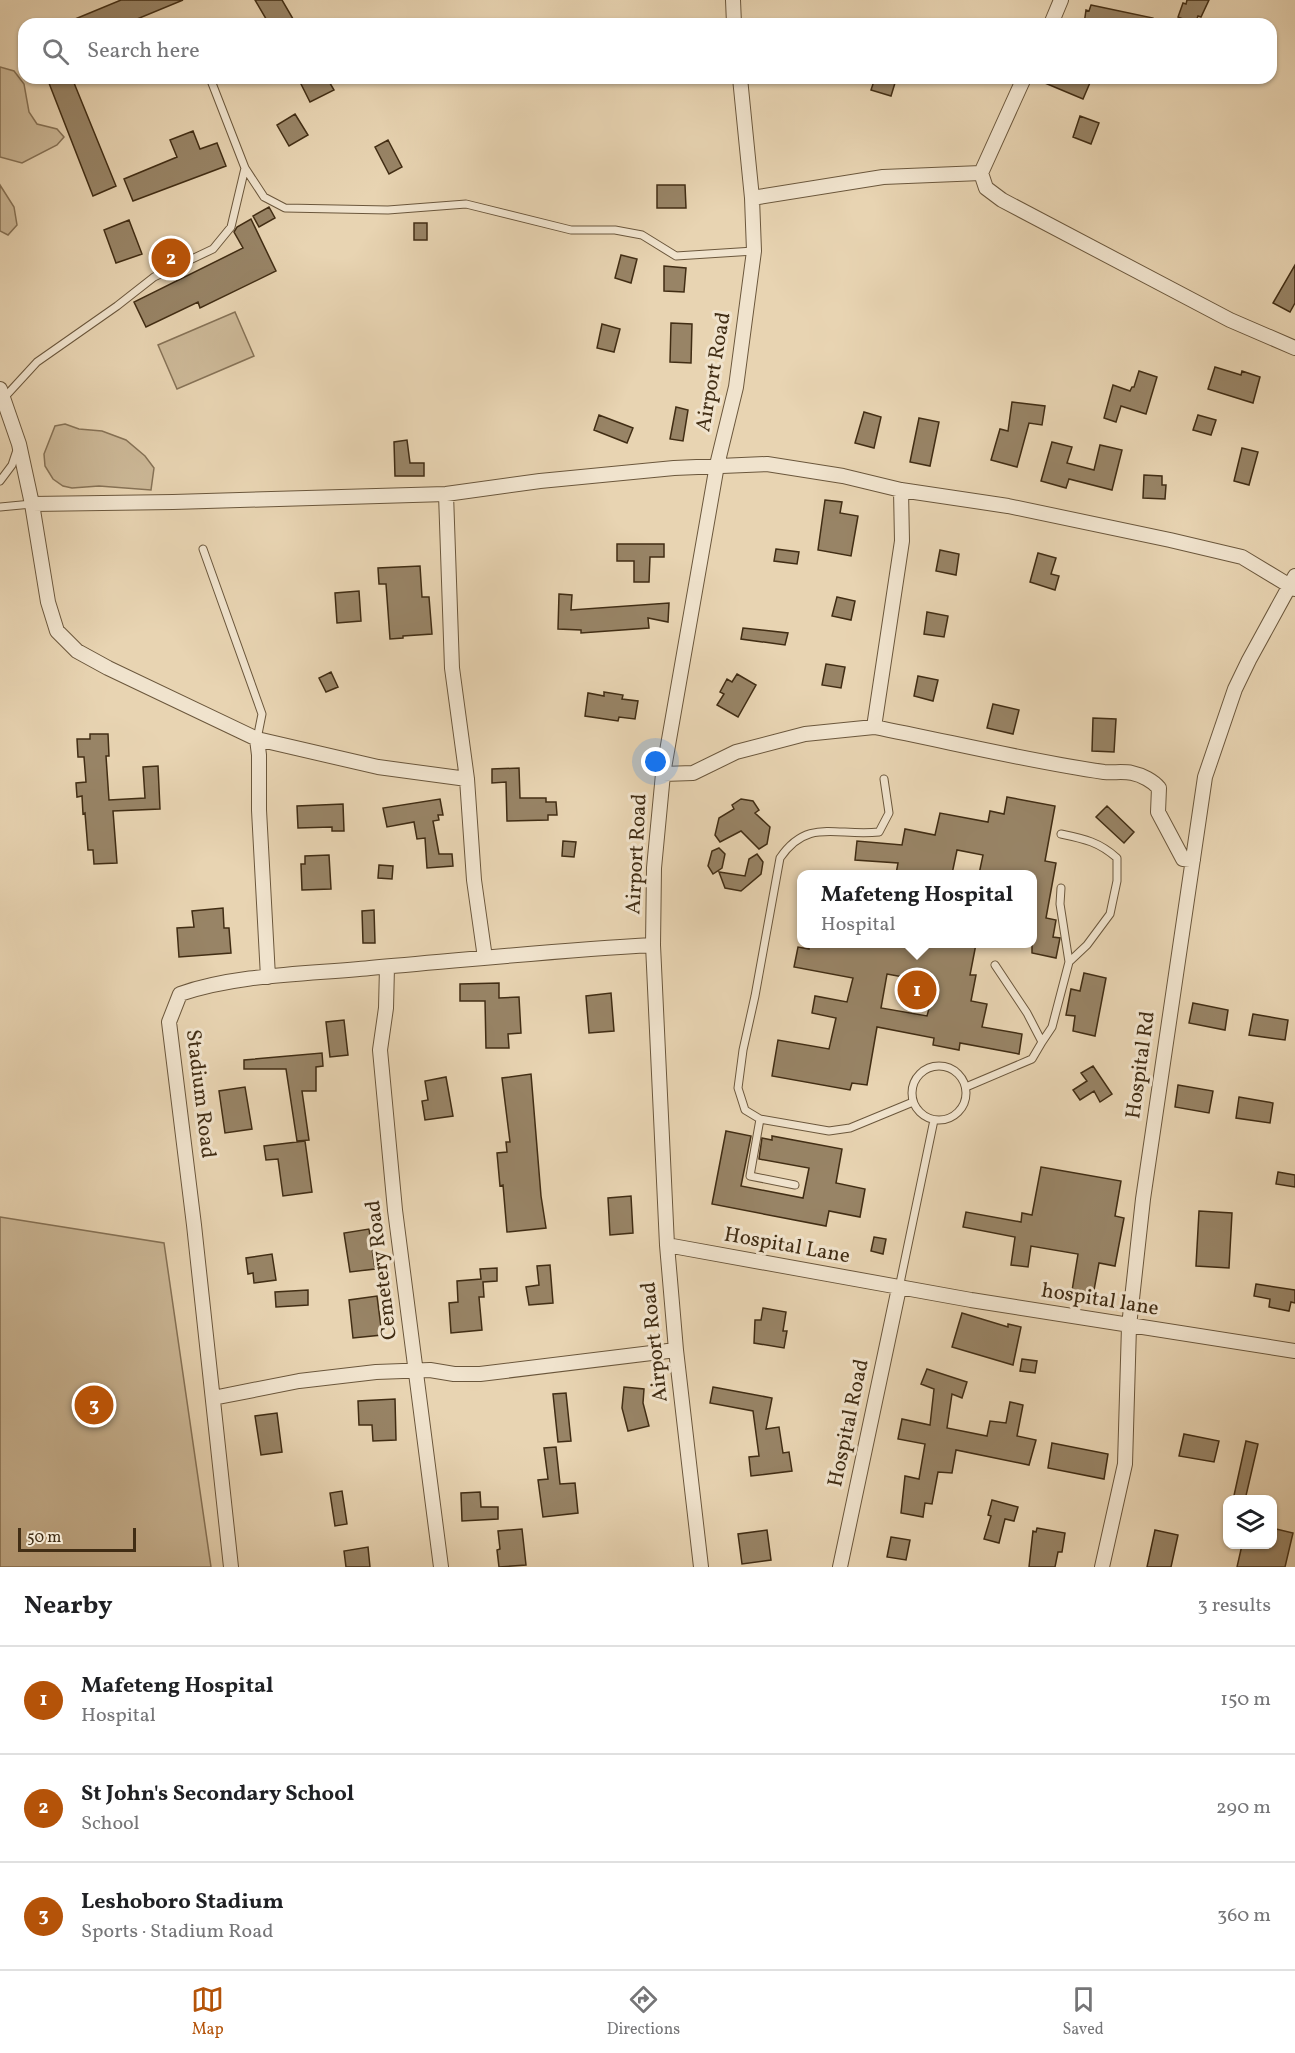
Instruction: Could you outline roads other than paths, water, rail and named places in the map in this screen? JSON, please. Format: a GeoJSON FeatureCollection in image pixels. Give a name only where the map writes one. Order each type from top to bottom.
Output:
{"type":"FeatureCollection","features":[{"type":"Feature","properties":{"kind":"street"},"geometry":{"type":"LineString","coordinates":[[733,0],[734,18]]}},
{"type":"Feature","properties":{"kind":"street"},"geometry":{"type":"LineString","coordinates":[[1054,18],[1061,0]]}},
{"type":"Feature","properties":{"kind":"street","name":"Airport Road"},"geometry":{"type":"LineString","coordinates":[[701,1567],[676,1350],[667,1245],[653,945],[654,868],[663,774],[717,465],[736,387],[754,251],[752,198],[741,84]]}},
{"type":"Feature","properties":{"kind":"street"},"geometry":{"type":"LineString","coordinates":[[1021,84],[981,173],[986,188],[1002,200],[1230,320],[1295,348]]}},
{"type":"Feature","properties":{"kind":"street"},"geometry":{"type":"LineString","coordinates":[[752,198],[883,177],[981,173]]}},
{"type":"Feature","properties":{"kind":"street"},"geometry":{"type":"LineString","coordinates":[[2,394],[19,444],[32,504],[48,602],[57,631],[77,651],[257,739],[378,767],[466,779]]}},
{"type":"Feature","properties":{"kind":"street"},"geometry":{"type":"LineString","coordinates":[[32,504],[446,494],[540,481],[717,465],[767,464],[1008,506],[1242,557],[1293,583]]}},
{"type":"Feature","properties":{"kind":"street"},"geometry":{"type":"LineString","coordinates":[[874,727],[902,541],[901,489]]}},
{"type":"Feature","properties":{"kind":"street"},"geometry":{"type":"LineString","coordinates":[[446,494],[452,668],[473,845],[474,880],[485,958]]}},
{"type":"Feature","properties":{"kind":"street","name":"Hospital Rd"},"geometry":{"type":"LineString","coordinates":[[1102,1567],[1125,1464],[1129,1326],[1143,1199],[1205,777],[1221,728],[1248,660],[1293,583]]}},
{"type":"Feature","properties":{"kind":"street"},"geometry":{"type":"LineString","coordinates":[[663,774],[693,773],[736,752],[805,734],[874,727],[1055,763],[1140,776],[1154,782],[1159,788],[1158,812],[1183,859],[1193,860]]}},
{"type":"Feature","properties":{"kind":"street"},"geometry":{"type":"LineString","coordinates":[[257,739],[268,977]]}},
{"type":"Feature","properties":{"kind":"street","name":"Stadium Road"},"geometry":{"type":"LineString","coordinates":[[231,1567],[195,1225],[169,1022],[180,994],[201,987],[268,977],[567,949],[653,945]]}},
{"type":"Feature","properties":{"kind":"street","name":"Cemetery Road"},"geometry":{"type":"LineString","coordinates":[[387,967],[386,1008],[380,1050],[395,1210],[441,1567]]}},
{"type":"Feature","properties":{"kind":"street","name":"Hospital Lane"},"geometry":{"type":"LineString","coordinates":[[667,1245],[899,1288]]}},
{"type":"Feature","properties":{"kind":"street","name":"hospital lane"},"geometry":{"type":"LineString","coordinates":[[899,1288],[1295,1351]]}},
{"type":"Feature","properties":{"kind":"street","name":"Hospital Road"},"geometry":{"type":"LineString","coordinates":[[840,1567],[899,1288]]}},
{"type":"Feature","properties":{"kind":"street"},"geometry":{"type":"LineString","coordinates":[[213,1398],[299,1381],[376,1372],[415,1370],[480,1374],[676,1350]]}},
{"type":"Feature","properties":{"kind":"lane"},"geometry":{"type":"LineString","coordinates":[[212,84],[245,168],[264,197],[285,208],[388,210],[466,204],[571,230],[615,230],[642,235],[676,256],[754,251]]}},
{"type":"Feature","properties":{"kind":"lane"},"geometry":{"type":"LineString","coordinates":[[2,394],[37,362],[154,277],[213,249],[231,227],[245,168]]}},
{"type":"Feature","properties":{"kind":"lane"},"geometry":{"type":"LineString","coordinates":[[0,482],[12,465],[19,444]]}},
{"type":"Feature","properties":{"kind":"lane"},"geometry":{"type":"LineString","coordinates":[[0,507],[32,504]]}},
{"type":"Feature","properties":{"kind":"lane"},"geometry":{"type":"LineString","coordinates":[[203,549],[262,714],[257,739]]}},
{"type":"Feature","properties":{"kind":"lane"},"geometry":{"type":"LineString","coordinates":[[884,779],[889,813],[879,832],[857,834],[836,830],[806,833],[787,848],[780,858],[743,1050],[738,1088],[744,1110],[760,1119],[829,1131],[850,1128],[913,1102]]}},
{"type":"Feature","properties":{"kind":"lane"},"geometry":{"type":"LineString","coordinates":[[1061,834],[1082,838],[1103,846],[1117,858],[1117,881],[1110,914],[1087,945],[1069,962]]}},
{"type":"Feature","properties":{"kind":"lane"},"geometry":{"type":"LineString","coordinates":[[966,1087],[1032,1059],[1052,1027],[1069,962],[1060,904],[1061,888]]}},
{"type":"Feature","properties":{"kind":"lane"},"geometry":{"type":"LineString","coordinates":[[995,965],[1038,1030],[1042,1042]]}},
{"type":"Feature","properties":{"kind":"lane"},"geometry":{"type":"LineString","coordinates":[[933,1065],[954,1070],[962,1077],[966,1087],[963,1108],[955,1116],[945,1120],[934,1120],[924,1116],[913,1102],[912,1088],[916,1078],[923,1070],[933,1065]]}},
{"type":"Feature","properties":{"kind":"lane"},"geometry":{"type":"LineString","coordinates":[[760,1119],[750,1176],[795,1185]]}},
{"type":"Feature","properties":{"kind":"lane"},"geometry":{"type":"LineString","coordinates":[[899,1288],[934,1120]]}},
{"type":"Feature","properties":{"kind":"place","name":"St John's Secondary School"},"geometry":{"type":"Point","coordinates":[171,258]}},
{"type":"Feature","properties":{"kind":"place","name":"Mafeteng Hospital"},"geometry":{"type":"Point","coordinates":[917,990]}},
{"type":"Feature","properties":{"kind":"place","name":"Leshoboro Stadium"},"geometry":{"type":"Point","coordinates":[94,1405]}}]}
